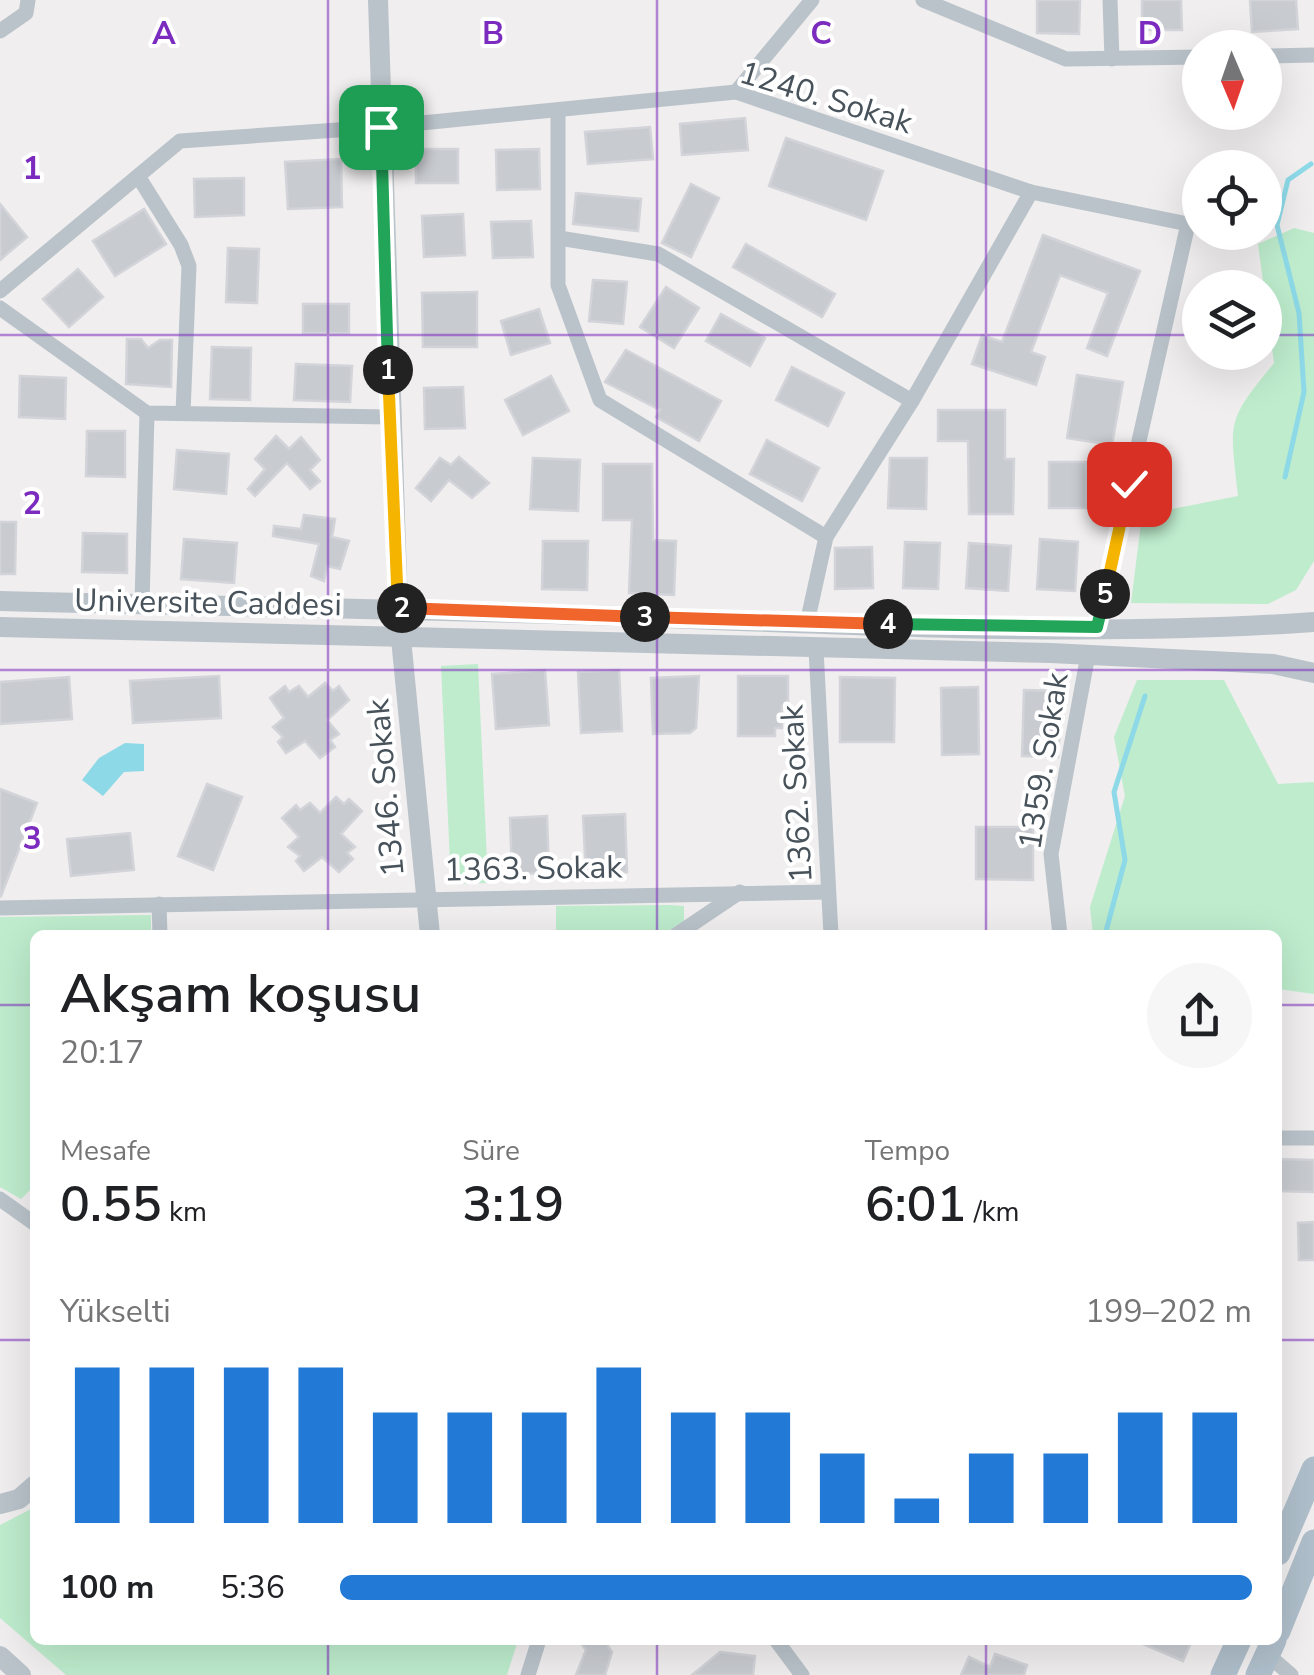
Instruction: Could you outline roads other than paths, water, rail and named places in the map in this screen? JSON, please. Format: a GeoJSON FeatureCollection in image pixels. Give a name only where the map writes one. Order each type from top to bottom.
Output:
{"type":"FeatureCollection","features":[{"type":"Feature","properties":{"kind":"main road"},"geometry":{"type":"LineString","coordinates":[[1282,1544],[1314,1469]]}},
{"type":"Feature","properties":{"kind":"main road"},"geometry":{"type":"LineString","coordinates":[[1282,1619],[1314,1542]]}},
{"type":"Feature","properties":{"kind":"main road"},"geometry":{"type":"LineString","coordinates":[[1223,1675],[1237,1645]]}},
{"type":"Feature","properties":{"kind":"street"},"geometry":{"type":"LineString","coordinates":[[0,31],[26,13],[28,0]]}},
{"type":"Feature","properties":{"kind":"street","name":"1346. Sokak"},"geometry":{"type":"LineString","coordinates":[[378,0],[398,608],[429,930]]}},
{"type":"Feature","properties":{"kind":"street"},"geometry":{"type":"LineString","coordinates":[[736,92],[812,0]]}},
{"type":"Feature","properties":{"kind":"street"},"geometry":{"type":"LineString","coordinates":[[924,0],[1066,59],[1182,57]]}},
{"type":"Feature","properties":{"kind":"street"},"geometry":{"type":"LineString","coordinates":[[1110,0],[1112,58]]}},
{"type":"Feature","properties":{"kind":"street"},"geometry":{"type":"LineString","coordinates":[[1282,56],[1314,55]]}},
{"type":"Feature","properties":{"kind":"street","name":"1240. Sokak"},"geometry":{"type":"LineString","coordinates":[[0,291],[180,141],[381,127],[736,92],[1031,192],[1188,224],[1097,627]]}},
{"type":"Feature","properties":{"kind":"street"},"geometry":{"type":"LineString","coordinates":[[558,110],[558,285],[600,400],[826,536]]}},
{"type":"Feature","properties":{"kind":"street"},"geometry":{"type":"LineString","coordinates":[[138,176],[182,244],[189,266],[184,413]]}},
{"type":"Feature","properties":{"kind":"street"},"geometry":{"type":"LineString","coordinates":[[807,623],[826,536],[912,400],[1031,192]]}},
{"type":"Feature","properties":{"kind":"street"},"geometry":{"type":"LineString","coordinates":[[559,238],[658,254],[912,400]]}},
{"type":"Feature","properties":{"kind":"street"},"geometry":{"type":"LineString","coordinates":[[0,308],[147,413],[389,417]]}},
{"type":"Feature","properties":{"kind":"street"},"geometry":{"type":"LineString","coordinates":[[142,604],[147,413]]}},
{"type":"Feature","properties":{"kind":"street","name":"Universite Caddesi"},"geometry":{"type":"LineString","coordinates":[[0,601],[398,608],[807,623],[1233,628],[1314,622]]}},
{"type":"Feature","properties":{"kind":"street","name":"Universite Caddesi"},"geometry":{"type":"LineString","coordinates":[[0,628],[1088,655],[1273,664],[1314,673]]}},
{"type":"Feature","properties":{"kind":"street","name":"1362. Sokak"},"geometry":{"type":"LineString","coordinates":[[816,650],[831,930]]}},
{"type":"Feature","properties":{"kind":"street","name":"1359. Sokak"},"geometry":{"type":"LineString","coordinates":[[1059,930],[1051,854],[1088,655]]}},
{"type":"Feature","properties":{"kind":"street"},"geometry":{"type":"LineString","coordinates":[[683,930],[740,892]]}},
{"type":"Feature","properties":{"kind":"street","name":"1363. Sokak"},"geometry":{"type":"LineString","coordinates":[[0,908],[828,892]]}},
{"type":"Feature","properties":{"kind":"street"},"geometry":{"type":"LineString","coordinates":[[159,904],[160,930]]}},
{"type":"Feature","properties":{"kind":"street"},"geometry":{"type":"LineString","coordinates":[[1282,1138],[1314,1138]]}},
{"type":"Feature","properties":{"kind":"street"},"geometry":{"type":"LineString","coordinates":[[0,1199],[30,1219]]}},
{"type":"Feature","properties":{"kind":"street"},"geometry":{"type":"LineString","coordinates":[[22,1211],[30,1203]]}},
{"type":"Feature","properties":{"kind":"street"},"geometry":{"type":"LineString","coordinates":[[0,1504],[18,1499],[30,1489]]}},
{"type":"Feature","properties":{"kind":"street"},"geometry":{"type":"LineString","coordinates":[[528,1675],[537,1645]]}},
{"type":"Feature","properties":{"kind":"street"},"geometry":{"type":"LineString","coordinates":[[779,1645],[795,1673]]}},
{"type":"Feature","properties":{"kind":"street"},"geometry":{"type":"LineString","coordinates":[[1269,1650],[1291,1675]]}},
{"type":"Feature","properties":{"kind":"street"},"geometry":{"type":"LineString","coordinates":[[0,1656],[21,1675]]}},
{"type":"Feature","properties":{"kind":"water"},"geometry":{"type":"Polygon","coordinates":[[[125,743],[144,744],[144,771],[124,772],[103,796],[82,780],[99,758],[125,743]]]}},
{"type":"Feature","properties":{"kind":"waterway"},"geometry":{"type":"LineString","coordinates":[[1285,477],[1304,392],[1299,313],[1277,225],[1288,180],[1311,164]]}},
{"type":"Feature","properties":{"kind":"waterway"},"geometry":{"type":"LineString","coordinates":[[1106,930],[1125,860],[1114,792],[1145,696]]}}]}
